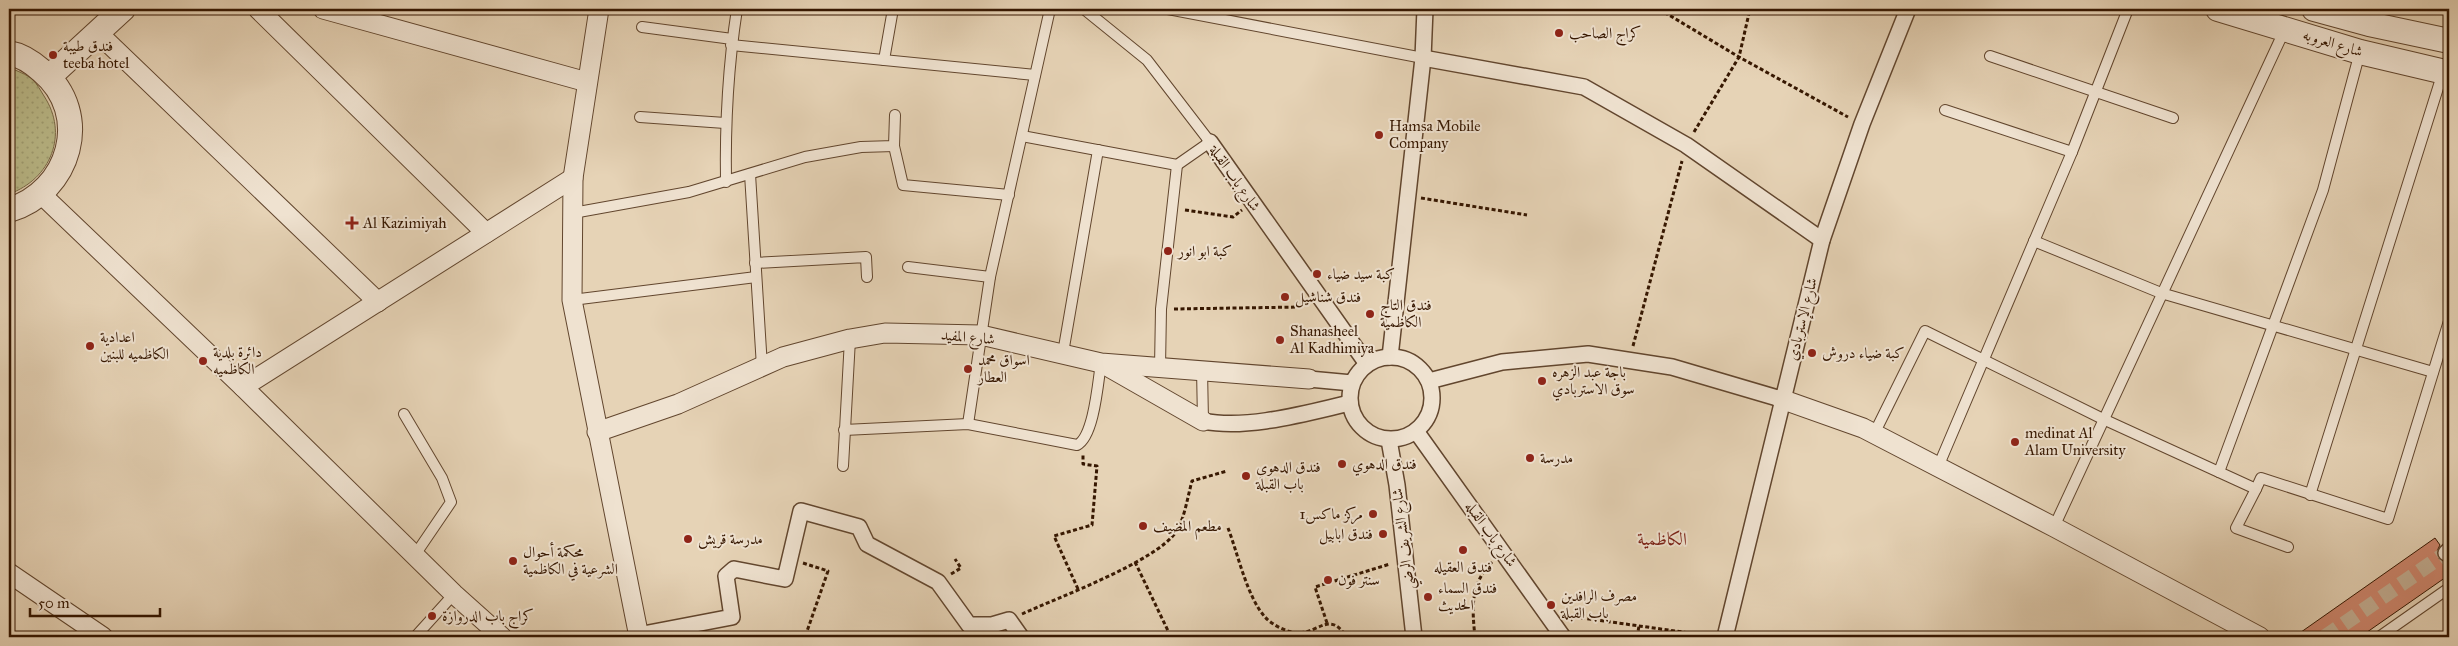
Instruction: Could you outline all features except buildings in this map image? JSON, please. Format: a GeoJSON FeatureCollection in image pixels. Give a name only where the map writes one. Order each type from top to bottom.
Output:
{"type":"FeatureCollection","features":[{"type":"Feature","properties":{"kind":"street"},"geometry":{"type":"LineString","coordinates":[[49,77],[123,9]]}},
{"type":"Feature","properties":{"kind":"street"},"geometry":{"type":"LineString","coordinates":[[258,9],[486,233]]}},
{"type":"Feature","properties":{"kind":"street"},"geometry":{"type":"LineString","coordinates":[[323,9],[587,82]]}},
{"type":"Feature","properties":{"kind":"street"},"geometry":{"type":"LineString","coordinates":[[599,9],[573,178],[572,300],[639,636],[732,617],[726,576],[734,569],[785,579],[801,511],[859,528],[866,544],[938,582],[969,625],[992,626],[1009,620],[1021,637]]}},
{"type":"Feature","properties":{"kind":"street"},"geometry":{"type":"LineString","coordinates":[[1390,357],[1422,58],[1425,9]]}},
{"type":"Feature","properties":{"kind":"street","name":"شارع الإستربادي"},"geometry":{"type":"LineString","coordinates":[[1720,637],[1822,240],[1862,124],[1908,9]]}},
{"type":"Feature","properties":{"kind":"street","name":"شارع العروبه"},"geometry":{"type":"LineString","coordinates":[[2218,9],[2286,28],[2360,52],[2446,72]]}},
{"type":"Feature","properties":{"kind":"street","name":"شارع العروبه"},"geometry":{"type":"LineString","coordinates":[[2314,9],[2372,17],[2449,41]]}},
{"type":"Feature","properties":{"kind":"street"},"geometry":{"type":"LineString","coordinates":[[98,33],[378,302]]}},
{"type":"Feature","properties":{"kind":"street"},"geometry":{"type":"LineString","coordinates":[[9,53],[32,63],[49,77],[61,95],[68,115],[70,137],[66,158],[55,178],[41,194],[21,206],[9,210]]}},
{"type":"Feature","properties":{"kind":"street"},"geometry":{"type":"LineString","coordinates":[[1422,58],[1584,87],[1686,145],[1822,240]]}},
{"type":"Feature","properties":{"kind":"street","name":"شارع باب القبلة"},"geometry":{"type":"LineString","coordinates":[[1210,142],[1367,364]]}},
{"type":"Feature","properties":{"kind":"street"},"geometry":{"type":"LineString","coordinates":[[243,387],[573,178]]}},
{"type":"Feature","properties":{"kind":"street"},"geometry":{"type":"LineString","coordinates":[[41,194],[243,387],[454,594],[502,637]]}},
{"type":"Feature","properties":{"kind":"street","name":"شارع المفيد"},"geometry":{"type":"LineString","coordinates":[[597,432],[678,404],[783,357],[850,339],[885,333],[981,335],[1101,363],[1202,369],[1352,383]]}},
{"type":"Feature","properties":{"kind":"street"},"geometry":{"type":"LineString","coordinates":[[1429,381],[1512,361],[1588,354],[1672,367],[1781,399],[1874,434],[2260,637]]}},
{"type":"Feature","properties":{"kind":"street"},"geometry":{"type":"LineString","coordinates":[[1390,357],[1402,358],[1422,370],[1429,381],[1433,394],[1432,408],[1426,421],[1416,431],[1403,438],[1389,440],[1376,437],[1364,430],[1355,420],[1350,403],[1352,383],[1367,364],[1378,359],[1390,357]]}},
{"type":"Feature","properties":{"kind":"street"},"geometry":{"type":"LineString","coordinates":[[1101,363],[1203,422],[1237,424],[1350,403]]}},
{"type":"Feature","properties":{"kind":"street","name":"شارع باب القبله"},"geometry":{"type":"LineString","coordinates":[[1416,431],[1563,637]]}},
{"type":"Feature","properties":{"kind":"street","name":"شارع الشريف الرضي"},"geometry":{"type":"LineString","coordinates":[[1389,440],[1414,637]]}},
{"type":"Feature","properties":{"kind":"street"},"geometry":{"type":"LineString","coordinates":[[9,574],[103,637]]}},
{"type":"Feature","properties":{"kind":"lane"},"geometry":{"type":"LineString","coordinates":[[726,182],[725,123],[732,42],[737,9]]}},
{"type":"Feature","properties":{"kind":"lane"},"geometry":{"type":"LineString","coordinates":[[884,60],[893,9]]}},
{"type":"Feature","properties":{"kind":"lane"},"geometry":{"type":"LineString","coordinates":[[968,424],[990,278],[1050,9]]}},
{"type":"Feature","properties":{"kind":"lane","name":"شارع باب القبلة"},"geometry":{"type":"LineString","coordinates":[[1084,9],[1147,60],[1210,142]]}},
{"type":"Feature","properties":{"kind":"lane"},"geometry":{"type":"LineString","coordinates":[[1168,9],[1422,58]]}},
{"type":"Feature","properties":{"kind":"lane"},"geometry":{"type":"LineString","coordinates":[[1938,467],[2072,152],[2128,9]]}},
{"type":"Feature","properties":{"kind":"lane"},"geometry":{"type":"LineString","coordinates":[[642,27],[732,42],[1035,75]]}},
{"type":"Feature","properties":{"kind":"lane"},"geometry":{"type":"LineString","coordinates":[[2054,527],[2102,419],[2286,28]]}},
{"type":"Feature","properties":{"kind":"lane"},"geometry":{"type":"LineString","coordinates":[[2219,472],[2323,190],[2360,52]]}},
{"type":"Feature","properties":{"kind":"lane"},"geometry":{"type":"LineString","coordinates":[[1990,56],[2173,118]]}},
{"type":"Feature","properties":{"kind":"lane"},"geometry":{"type":"LineString","coordinates":[[2310,495],[2446,72]]}},
{"type":"Feature","properties":{"kind":"lane"},"geometry":{"type":"LineString","coordinates":[[1945,110],[2072,152]]}},
{"type":"Feature","properties":{"kind":"lane"},"geometry":{"type":"LineString","coordinates":[[895,115],[894,146],[903,185],[1009,195]]}},
{"type":"Feature","properties":{"kind":"lane"},"geometry":{"type":"LineString","coordinates":[[640,117],[725,123]]}},
{"type":"Feature","properties":{"kind":"lane"},"geometry":{"type":"LineString","coordinates":[[1022,136],[1177,164],[1210,142]]}},
{"type":"Feature","properties":{"kind":"lane"},"geometry":{"type":"LineString","coordinates":[[573,213],[664,198],[832,152],[894,146]]}},
{"type":"Feature","properties":{"kind":"lane"},"geometry":{"type":"LineString","coordinates":[[1063,353],[1098,150]]}},
{"type":"Feature","properties":{"kind":"lane"},"geometry":{"type":"LineString","coordinates":[[1160,367],[1161,309],[1177,164]]}},
{"type":"Feature","properties":{"kind":"lane"},"geometry":{"type":"LineString","coordinates":[[750,174],[762,367]]}},
{"type":"Feature","properties":{"kind":"lane"},"geometry":{"type":"LineString","coordinates":[[2034,241],[2161,293],[2433,372]]}},
{"type":"Feature","properties":{"kind":"lane"},"geometry":{"type":"LineString","coordinates":[[756,263],[866,256],[867,277]]}},
{"type":"Feature","properties":{"kind":"lane"},"geometry":{"type":"LineString","coordinates":[[908,267],[990,278]]}},
{"type":"Feature","properties":{"kind":"lane"},"geometry":{"type":"LineString","coordinates":[[572,300],[756,277]]}},
{"type":"Feature","properties":{"kind":"lane"},"geometry":{"type":"LineString","coordinates":[[2288,547],[2236,528],[2261,478],[2388,519],[2449,321]]}},
{"type":"Feature","properties":{"kind":"lane"},"geometry":{"type":"LineString","coordinates":[[1874,434],[1925,331],[2102,419],[2256,489]]}},
{"type":"Feature","properties":{"kind":"lane"},"geometry":{"type":"LineString","coordinates":[[843,466],[850,339]]}},
{"type":"Feature","properties":{"kind":"lane"},"geometry":{"type":"LineString","coordinates":[[844,430],[968,424],[1069,445],[1082,443],[1089,430],[1101,363]]}},
{"type":"Feature","properties":{"kind":"lane"},"geometry":{"type":"LineString","coordinates":[[1202,369],[1203,422]]}},
{"type":"Feature","properties":{"kind":"lane"},"geometry":{"type":"LineString","coordinates":[[404,414],[442,478],[451,502],[415,555]]}},
{"type":"Feature","properties":{"kind":"lane"},"geometry":{"type":"LineString","coordinates":[[2379,637],[2449,588]]}},
{"type":"Feature","properties":{"kind":"lane"},"geometry":{"type":"LineString","coordinates":[[415,637],[454,594]]}},
{"type":"Feature","properties":{"kind":"path"},"geometry":{"type":"LineString","coordinates":[[1659,9],[1739,57],[1862,124]]}},
{"type":"Feature","properties":{"kind":"path"},"geometry":{"type":"LineString","coordinates":[[1629,360],[1686,145],[1739,57],[1750,9]]}},
{"type":"Feature","properties":{"kind":"path"},"geometry":{"type":"LineString","coordinates":[[1407,196],[1527,215]]}},
{"type":"Feature","properties":{"kind":"path"},"geometry":{"type":"LineString","coordinates":[[1172,209],[1233,216],[1253,202]]}},
{"type":"Feature","properties":{"kind":"path"},"geometry":{"type":"LineString","coordinates":[[1161,309],[1299,307],[1318,297]]}},
{"type":"Feature","properties":{"kind":"path"},"geometry":{"type":"LineString","coordinates":[[1078,589],[1054,536],[1092,525],[1097,466],[1084,464],[1082,443]]}},
{"type":"Feature","properties":{"kind":"path"},"geometry":{"type":"LineString","coordinates":[[1009,620],[1135,562],[1165,544],[1177,530],[1192,481],[1227,471]]}},
{"type":"Feature","properties":{"kind":"path"},"geometry":{"type":"LineString","coordinates":[[1228,528],[1252,593],[1266,618],[1291,632],[1301,633],[1327,623],[1336,626],[1346,637]]}},
{"type":"Feature","properties":{"kind":"path"},"geometry":{"type":"LineString","coordinates":[[1475,637],[1472,606],[1476,585],[1484,570],[1504,552]]}},
{"type":"Feature","properties":{"kind":"path"},"geometry":{"type":"LineString","coordinates":[[790,559],[828,571],[805,637]]}},
{"type":"Feature","properties":{"kind":"path"},"geometry":{"type":"LineString","coordinates":[[1327,623],[1315,586],[1405,560]]}},
{"type":"Feature","properties":{"kind":"path"},"geometry":{"type":"LineString","coordinates":[[1135,562],[1171,637]]}},
{"type":"Feature","properties":{"kind":"path"},"geometry":{"type":"LineString","coordinates":[[1547,613],[1720,637]]}},
{"type":"Feature","properties":{"kind":"path"},"geometry":{"type":"LineString","coordinates":[[1637,637],[1639,626]]}},
{"type":"Feature","properties":{"kind":"path"},"geometry":{"type":"LineString","coordinates":[[1670,637],[1671,630]]}},
{"type":"Feature","properties":{"kind":"green space"},"geometry":{"type":"Polygon","coordinates":[[[9,67],[31,78],[40,90],[51,111],[55,125],[55,140],[52,154],[36,178],[24,187],[9,194],[9,67]]]}},
{"type":"Feature","properties":{"kind":"tunnel"},"geometry":{"type":"LineString","coordinates":[[2325,637],[2446,553]]}},
{"type":"Feature","properties":{"kind":"place","name":"كراج الصاحب"},"geometry":{"type":"Point","coordinates":[1559,33]}},
{"type":"Feature","properties":{"kind":"place","name":"فندق طيبة teeba hotel"},"geometry":{"type":"Point","coordinates":[53,55]}},
{"type":"Feature","properties":{"kind":"place","name":"Hamsa Mobile Company"},"geometry":{"type":"Point","coordinates":[1379,135]}},
{"type":"Feature","properties":{"kind":"place","name":"Al Kazimiyah"},"geometry":{"type":"Point","coordinates":[352,223]}},
{"type":"Feature","properties":{"kind":"place","name":"كبة ابو انور"},"geometry":{"type":"Point","coordinates":[1168,251]}},
{"type":"Feature","properties":{"kind":"place","name":"كبة سيد ضياء"},"geometry":{"type":"Point","coordinates":[1317,274]}},
{"type":"Feature","properties":{"kind":"place","name":"فندق شناشيل"},"geometry":{"type":"Point","coordinates":[1285,297]}},
{"type":"Feature","properties":{"kind":"place","name":"فندق التاج الكاظمية"},"geometry":{"type":"Point","coordinates":[1370,314]}},
{"type":"Feature","properties":{"kind":"place","name":"Shanasheel Al Kadhimiya"},"geometry":{"type":"Point","coordinates":[1280,340]}},
{"type":"Feature","properties":{"kind":"place","name":"اعدادية الكاظميه للبنين"},"geometry":{"type":"Point","coordinates":[90,346]}},
{"type":"Feature","properties":{"kind":"place","name":"كبة ضياء دروش"},"geometry":{"type":"Point","coordinates":[1812,353]}},
{"type":"Feature","properties":{"kind":"place","name":"دائرة بلدية الكاظميه"},"geometry":{"type":"Point","coordinates":[203,361]}},
{"type":"Feature","properties":{"kind":"place","name":"اسواق محمد العطار"},"geometry":{"type":"Point","coordinates":[968,369]}},
{"type":"Feature","properties":{"kind":"place","name":"باجة عبد الزهره سوق الاستربادي"},"geometry":{"type":"Point","coordinates":[1542,381]}},
{"type":"Feature","properties":{"kind":"place","name":"medinat Al Alam University"},"geometry":{"type":"Point","coordinates":[2015,442]}},
{"type":"Feature","properties":{"kind":"place","name":"مدرسة"},"geometry":{"type":"Point","coordinates":[1530,458]}},
{"type":"Feature","properties":{"kind":"place","name":"فندق الدهوي"},"geometry":{"type":"Point","coordinates":[1342,464]}},
{"type":"Feature","properties":{"kind":"place","name":"فندق الدهوي باب القبلة"},"geometry":{"type":"Point","coordinates":[1246,476]}},
{"type":"Feature","properties":{"kind":"place","name":"مركز ماكس1"},"geometry":{"type":"Point","coordinates":[1373,514]}},
{"type":"Feature","properties":{"kind":"place","name":"مطعم المضيف"},"geometry":{"type":"Point","coordinates":[1143,526]}},
{"type":"Feature","properties":{"kind":"place","name":"فندق ابابيل"},"geometry":{"type":"Point","coordinates":[1383,534]}},
{"type":"Feature","properties":{"kind":"place","name":"مدرسة قريش"},"geometry":{"type":"Point","coordinates":[688,539]}},
{"type":"Feature","properties":{"kind":"place","name":"فندق العقيله"},"geometry":{"type":"Point","coordinates":[1463,550]}},
{"type":"Feature","properties":{"kind":"place","name":"محكمة أحوال الشرعية في الكاظمية"},"geometry":{"type":"Point","coordinates":[513,561]}},
{"type":"Feature","properties":{"kind":"place","name":"سنتر فون"},"geometry":{"type":"Point","coordinates":[1328,580]}},
{"type":"Feature","properties":{"kind":"place","name":"فندق السماء الحديث"},"geometry":{"type":"Point","coordinates":[1428,597]}},
{"type":"Feature","properties":{"kind":"place","name":"مصرف الرافدين باب القبلة"},"geometry":{"type":"Point","coordinates":[1551,605]}},
{"type":"Feature","properties":{"kind":"place","name":"كراج باب الدروازة"},"geometry":{"type":"Point","coordinates":[432,616]}},
{"type":"Feature","properties":{"kind":"district","name":"الكاظمية"},"geometry":{"type":"Point","coordinates":[1662,539]}}]}
